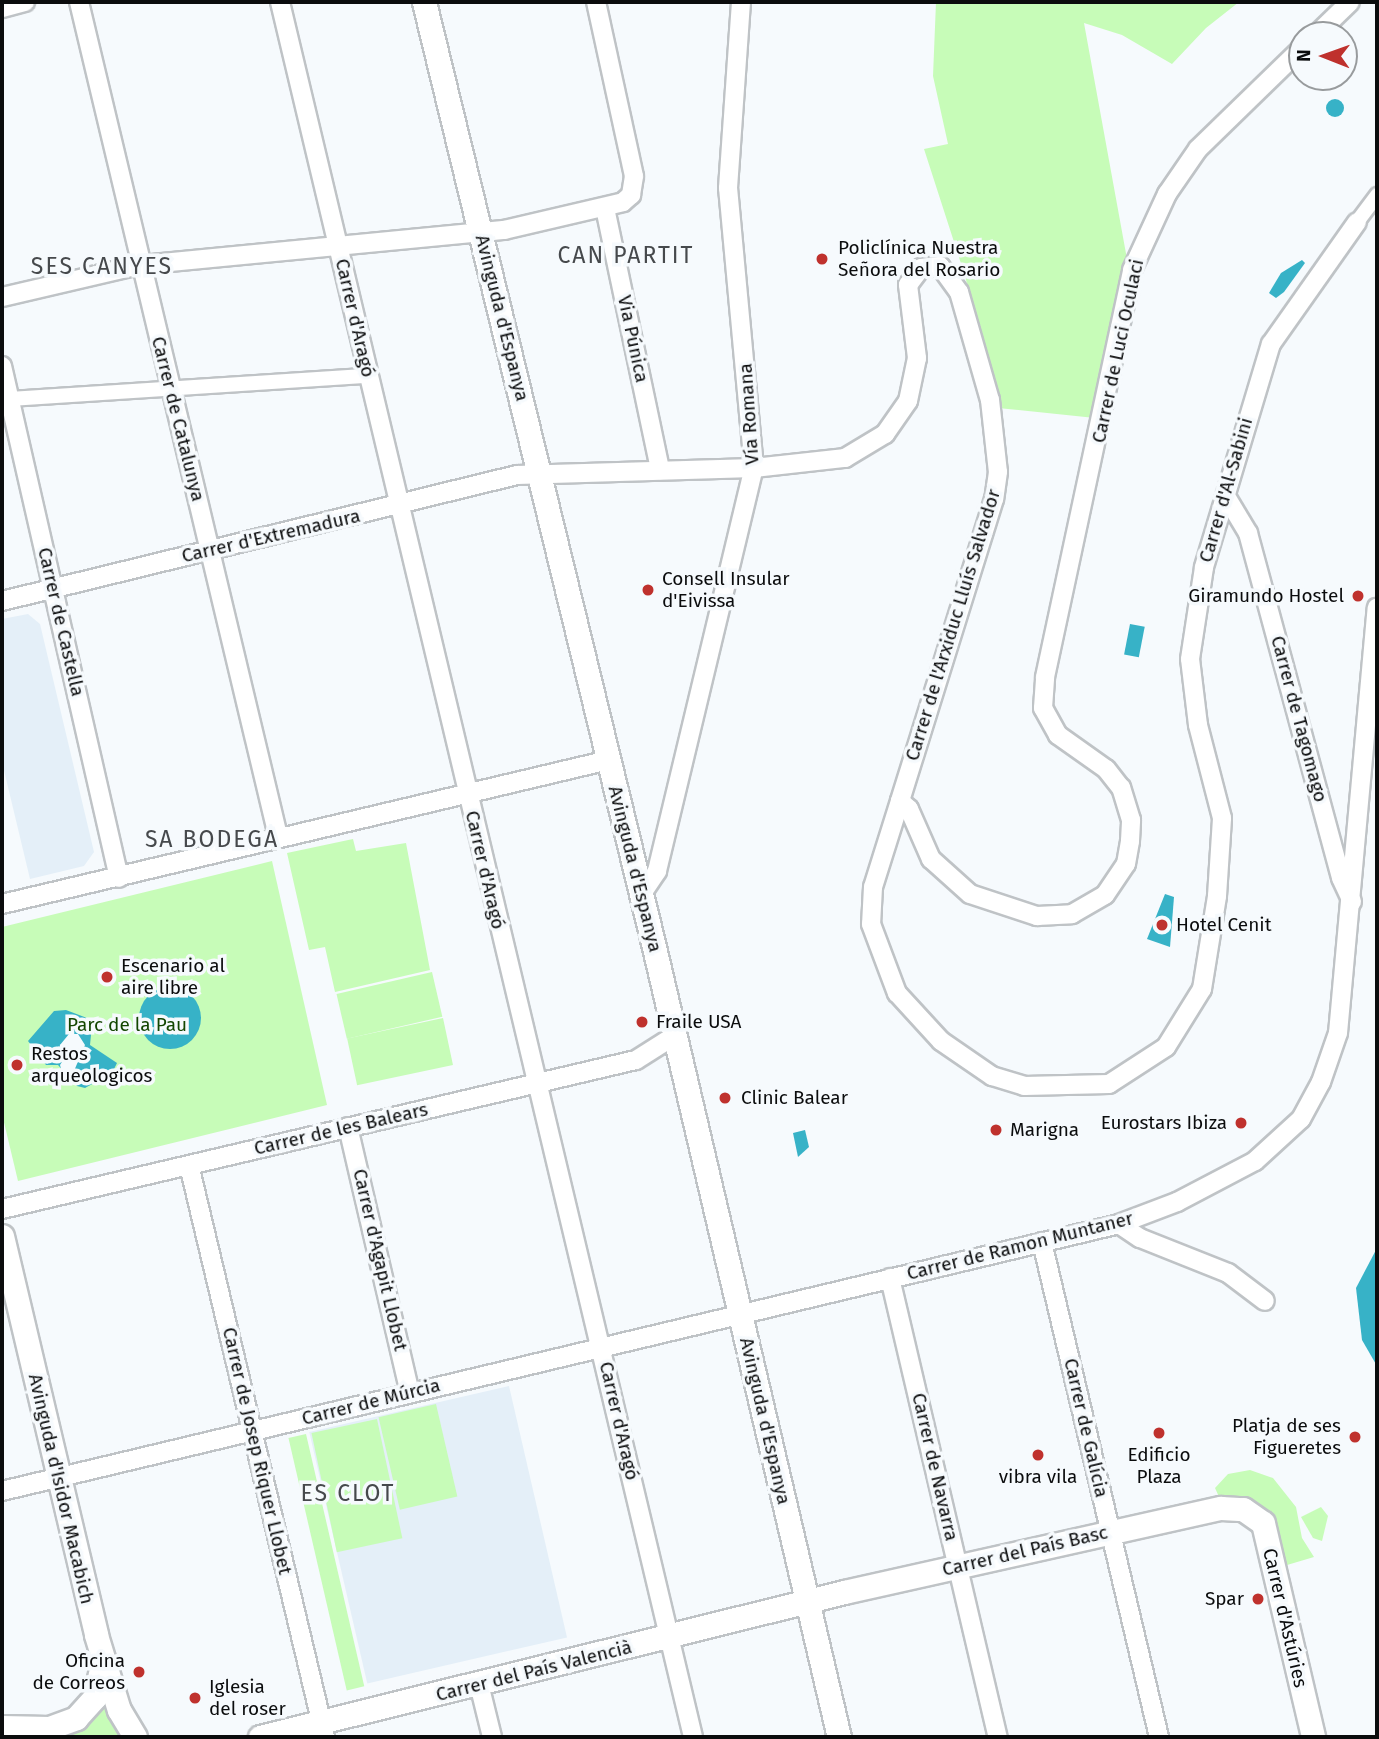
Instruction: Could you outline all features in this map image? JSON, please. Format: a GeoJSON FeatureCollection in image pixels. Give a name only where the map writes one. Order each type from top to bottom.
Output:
{"type":"FeatureCollection","features":[{"type":"Feature","properties":{"kind":"main road"},"geometry":{"type":"LineString","coordinates":[[2,1728],[22,1737]]}},
{"type":"Feature","properties":{"kind":"street"},"geometry":{"type":"LineString","coordinates":[[2,8],[25,2]]}},
{"type":"Feature","properties":{"kind":"street","name":"Carrer de Catalunya"},"geometry":{"type":"LineString","coordinates":[[79,2],[278,836]]}},
{"type":"Feature","properties":{"kind":"street","name":"Carrer d'Aragó"},"geometry":{"type":"LineString","coordinates":[[280,2],[693,1737]]}},
{"type":"Feature","properties":{"kind":"street","name":"Avinguda d'Espanya"},"geometry":{"type":"LineString","coordinates":[[424,2],[609,760],[839,1737]]}},
{"type":"Feature","properties":{"kind":"street"},"geometry":{"type":"LineString","coordinates":[[2,297],[140,265],[481,232],[605,208],[631,195],[634,176],[596,2]]}},
{"type":"Feature","properties":{"kind":"street","name":"Vía Romana"},"geometry":{"type":"LineString","coordinates":[[641,895],[657,871],[754,468],[728,188],[741,2]]}},
{"type":"Feature","properties":{"kind":"street"},"geometry":{"type":"LineString","coordinates":[[1330,21],[1350,2]]}},
{"type":"Feature","properties":{"kind":"street","name":"Carrer de Luci Oculaci"},"geometry":{"type":"LineString","coordinates":[[900,801],[909,810],[932,859],[970,894],[1021,913],[1056,918],[1088,906],[1105,895],[1126,864],[1130,841],[1128,806],[1106,769],[1058,735],[1043,708],[1045,677],[1132,270],[1147,230],[1198,149],[1288,62]]}},
{"type":"Feature","properties":{"kind":"street","name":"Carrer d'Al-Sabini"},"geometry":{"type":"LineString","coordinates":[[900,801],[873,887],[871,923],[897,993],[941,1041],[992,1076],[1024,1086],[1109,1084],[1166,1047],[1202,989],[1217,896],[1222,818],[1198,725],[1190,659],[1204,568],[1227,498],[1255,386],[1271,344],[1377,195]]}},
{"type":"Feature","properties":{"kind":"street","name":"Via Púnica"},"geometry":{"type":"LineString","coordinates":[[605,208],[660,470]]}},
{"type":"Feature","properties":{"kind":"street","name":"Carrer de l'Arxiduc Lluís Salvador"},"geometry":{"type":"LineString","coordinates":[[540,473],[754,468],[845,457],[885,434],[908,401],[917,358],[908,285],[921,268],[940,266],[949,273],[959,292],[990,400],[997,442],[997,481],[900,801]]}},
{"type":"Feature","properties":{"kind":"street","name":"Carrer de Castella"},"geometry":{"type":"LineString","coordinates":[[2,366],[119,878]]}},
{"type":"Feature","properties":{"kind":"street"},"geometry":{"type":"LineString","coordinates":[[9,399],[368,376]]}},
{"type":"Feature","properties":{"kind":"street","name":"Carrer d'Extremadura"},"geometry":{"type":"LineString","coordinates":[[2,601],[540,473]]}},
{"type":"Feature","properties":{"kind":"street","name":"Carrer de Tagomago"},"geometry":{"type":"LineString","coordinates":[[1227,498],[1248,533],[1341,878],[1352,902]]}},
{"type":"Feature","properties":{"kind":"street","name":"Carrer de Ramon Muntaner"},"geometry":{"type":"LineString","coordinates":[[739,1314],[1118,1224],[1238,1171],[1272,1147],[1301,1119],[1321,1082],[1338,1033],[1377,608]]}},
{"type":"Feature","properties":{"kind":"street"},"geometry":{"type":"LineString","coordinates":[[2,904],[119,878],[278,836],[609,760]]}},
{"type":"Feature","properties":{"kind":"street","name":"Carrer de les Balears"},"geometry":{"type":"LineString","coordinates":[[2,1209],[636,1060],[674,1037]]}},
{"type":"Feature","properties":{"kind":"street","name":"Carrer d'Agapit Llobet"},"geometry":{"type":"LineString","coordinates":[[348,1127],[410,1393]]}},
{"type":"Feature","properties":{"kind":"street","name":"Carrer de Josep Riquer Llobet"},"geometry":{"type":"LineString","coordinates":[[189,1165],[323,1730]]}},
{"type":"Feature","properties":{"kind":"street"},"geometry":{"type":"LineString","coordinates":[[1118,1224],[1140,1238],[1228,1273],[1265,1301]]}},
{"type":"Feature","properties":{"kind":"street","name":"Avinguda d'Isidor Macabich"},"geometry":{"type":"LineString","coordinates":[[2,1236],[102,1659],[118,1710],[135,1737]]}},
{"type":"Feature","properties":{"kind":"street","name":"Carrer de Galícia"},"geometry":{"type":"LineString","coordinates":[[1042,1242],[1159,1737]]}},
{"type":"Feature","properties":{"kind":"street","name":"Carrer de Navarra"},"geometry":{"type":"LineString","coordinates":[[890,1278],[998,1737]]}},
{"type":"Feature","properties":{"kind":"street","name":"Carrer de Múrcia"},"geometry":{"type":"LineString","coordinates":[[2,1491],[739,1314]]}},
{"type":"Feature","properties":{"kind":"street","name":"Carrer del País Basc"},"geometry":{"type":"LineString","coordinates":[[808,1601],[1204,1509],[1244,1509]]}},
{"type":"Feature","properties":{"kind":"street","name":"Carrer d'Astúries"},"geometry":{"type":"LineString","coordinates":[[1244,1509],[1264,1523],[1313,1737]]}},
{"type":"Feature","properties":{"kind":"street","name":"Carrer del País Valencià"},"geometry":{"type":"LineString","coordinates":[[260,1737],[323,1730],[479,1684],[808,1601]]}},
{"type":"Feature","properties":{"kind":"street"},"geometry":{"type":"LineString","coordinates":[[2,1728],[49,1728],[76,1718],[95,1697],[102,1659]]}},
{"type":"Feature","properties":{"kind":"street"},"geometry":{"type":"LineString","coordinates":[[479,1684],[492,1737]]}},
{"type":"Feature","properties":{"kind":"shaded area"},"geometry":{"type":"Polygon","coordinates":[[[28,614],[40,624],[94,852],[84,866],[30,879],[2,762],[2,619],[28,614]]]}},
{"type":"Feature","properties":{"kind":"shaded area"},"geometry":{"type":"Polygon","coordinates":[[[509,1386],[567,1637],[367,1684],[309,1432],[509,1386]]]}},
{"type":"Feature","properties":{"kind":"green space"},"geometry":{"type":"Polygon","coordinates":[[[936,2],[1239,2],[1206,28],[1172,64],[1122,35],[1084,23],[1127,259],[1095,418],[998,408],[965,276],[924,149],[948,144],[933,76],[936,2]]]}},
{"type":"Feature","properties":{"kind":"green space"},"geometry":{"type":"Polygon","coordinates":[[[353,839],[356,851],[406,843],[430,970],[335,992],[325,947],[309,950],[287,853],[353,839]]]}},
{"type":"Feature","properties":{"kind":"green space","name":"Parc de la Pau"},"geometry":{"type":"Polygon","coordinates":[[[272,861],[327,1105],[18,1181],[2,1114],[2,927],[272,861]]]}},
{"type":"Feature","properties":{"kind":"green space"},"geometry":{"type":"Polygon","coordinates":[[[432,972],[442,1017],[347,1039],[337,994],[432,972]]]}},
{"type":"Feature","properties":{"kind":"green space"},"geometry":{"type":"Polygon","coordinates":[[[443,1018],[453,1065],[357,1085],[347,1038],[443,1018]]]}},
{"type":"Feature","properties":{"kind":"green space"},"geometry":{"type":"Polygon","coordinates":[[[436,1404],[457,1497],[400,1510],[379,1417],[436,1404]]]}},
{"type":"Feature","properties":{"kind":"green space"},"geometry":{"type":"Polygon","coordinates":[[[377,1419],[402,1538],[337,1552],[311,1433],[377,1419]]]}},
{"type":"Feature","properties":{"kind":"green space"},"geometry":{"type":"Polygon","coordinates":[[[306,1434],[364,1686],[347,1690],[288,1438],[306,1434]]]}},
{"type":"Feature","properties":{"kind":"green space"},"geometry":{"type":"Polygon","coordinates":[[[1250,1470],[1273,1478],[1296,1507],[1302,1538],[1314,1557],[1277,1568],[1266,1523],[1220,1499],[1215,1488],[1228,1474],[1250,1470]]]}},
{"type":"Feature","properties":{"kind":"green space"},"geometry":{"type":"Polygon","coordinates":[[[1321,1507],[1328,1516],[1322,1541],[1313,1538],[1301,1517],[1321,1507]]]}},
{"type":"Feature","properties":{"kind":"green space"},"geometry":{"type":"Polygon","coordinates":[[[104,1692],[127,1737],[62,1737],[82,1729],[98,1712],[104,1692]]]}},
{"type":"Feature","properties":{"kind":"water"},"geometry":{"type":"Polygon","coordinates":[[[1335,99],[1341,102],[1344,108],[1341,114],[1335,117],[1329,114],[1326,108],[1329,102],[1335,99]]]}},
{"type":"Feature","properties":{"kind":"water"},"geometry":{"type":"Polygon","coordinates":[[[1302,260],[1305,263],[1284,292],[1276,298],[1269,293],[1281,273],[1302,260]]]}},
{"type":"Feature","properties":{"kind":"water"},"geometry":{"type":"Polygon","coordinates":[[[1130,624],[1145,627],[1139,657],[1124,654],[1130,624]]]}},
{"type":"Feature","properties":{"kind":"water"},"geometry":{"type":"Polygon","coordinates":[[[1165,894],[1174,897],[1170,947],[1147,939],[1165,894]]]}},
{"type":"Feature","properties":{"kind":"water"},"geometry":{"type":"Polygon","coordinates":[[[170,987],[182,989],[192,996],[199,1006],[199,1030],[192,1040],[182,1047],[170,1049],[158,1047],[148,1040],[141,1030],[139,1018],[141,1006],[148,996],[158,989],[170,987]]]}},
{"type":"Feature","properties":{"kind":"water"},"geometry":{"type":"Polygon","coordinates":[[[66,1010],[87,1018],[92,1025],[90,1045],[117,1063],[112,1073],[85,1088],[77,1086],[58,1065],[46,1065],[28,1041],[54,1011],[66,1010]]]}},
{"type":"Feature","properties":{"kind":"water"},"geometry":{"type":"Polygon","coordinates":[[[805,1130],[809,1147],[798,1157],[793,1133],[805,1130]]]}},
{"type":"Feature","properties":{"kind":"water"},"geometry":{"type":"Polygon","coordinates":[[[1377,1248],[1377,1366],[1362,1340],[1356,1288],[1377,1248]]]}},
{"type":"Feature","properties":{"kind":"pier"},"geometry":{"type":"Polygon","coordinates":[[[69,1034],[78,1034],[85,1045],[74,1071],[63,1076],[60,1065],[65,1057],[60,1045],[69,1034]]]}},
{"type":"Feature","properties":{"kind":"place","name":"Policlínica Nuestra Señora del Rosario"},"geometry":{"type":"Point","coordinates":[822,259]}},
{"type":"Feature","properties":{"kind":"place","name":"Consell Insular d'Eivissa"},"geometry":{"type":"Point","coordinates":[648,590]}},
{"type":"Feature","properties":{"kind":"place","name":"Giramundo Hostel"},"geometry":{"type":"Point","coordinates":[1358,596]}},
{"type":"Feature","properties":{"kind":"place","name":"Hotel Cenit"},"geometry":{"type":"Point","coordinates":[1162,925]}},
{"type":"Feature","properties":{"kind":"place","name":"Escenario al aire libre"},"geometry":{"type":"Point","coordinates":[107,977]}},
{"type":"Feature","properties":{"kind":"place","name":"Fraile USA"},"geometry":{"type":"Point","coordinates":[642,1022]}},
{"type":"Feature","properties":{"kind":"place","name":"Restos arqueologicos"},"geometry":{"type":"Point","coordinates":[17,1065]}},
{"type":"Feature","properties":{"kind":"place","name":"Clinic Balear"},"geometry":{"type":"Point","coordinates":[725,1098]}},
{"type":"Feature","properties":{"kind":"place","name":"Eurostars Ibiza"},"geometry":{"type":"Point","coordinates":[1241,1123]}},
{"type":"Feature","properties":{"kind":"place","name":"Marigna"},"geometry":{"type":"Point","coordinates":[996,1130]}},
{"type":"Feature","properties":{"kind":"place","name":"Edificio Plaza"},"geometry":{"type":"Point","coordinates":[1159,1433]}},
{"type":"Feature","properties":{"kind":"place","name":"Platja de ses Figueretes"},"geometry":{"type":"Point","coordinates":[1355,1437]}},
{"type":"Feature","properties":{"kind":"place","name":"vibra vila"},"geometry":{"type":"Point","coordinates":[1038,1455]}},
{"type":"Feature","properties":{"kind":"place","name":"Spar"},"geometry":{"type":"Point","coordinates":[1258,1599]}},
{"type":"Feature","properties":{"kind":"place","name":"Oficina de Correos"},"geometry":{"type":"Point","coordinates":[139,1672]}},
{"type":"Feature","properties":{"kind":"place","name":"Iglesia del roser"},"geometry":{"type":"Point","coordinates":[195,1698]}},
{"type":"Feature","properties":{"kind":"district","name":"CAN PARTIT"},"geometry":{"type":"Point","coordinates":[626,255]}},
{"type":"Feature","properties":{"kind":"district","name":"SES CANYES"},"geometry":{"type":"Point","coordinates":[102,266]}},
{"type":"Feature","properties":{"kind":"district","name":"SA BODEGA"},"geometry":{"type":"Point","coordinates":[212,839]}},
{"type":"Feature","properties":{"kind":"district","name":"ES CLOT"},"geometry":{"type":"Point","coordinates":[348,1493]}}]}
